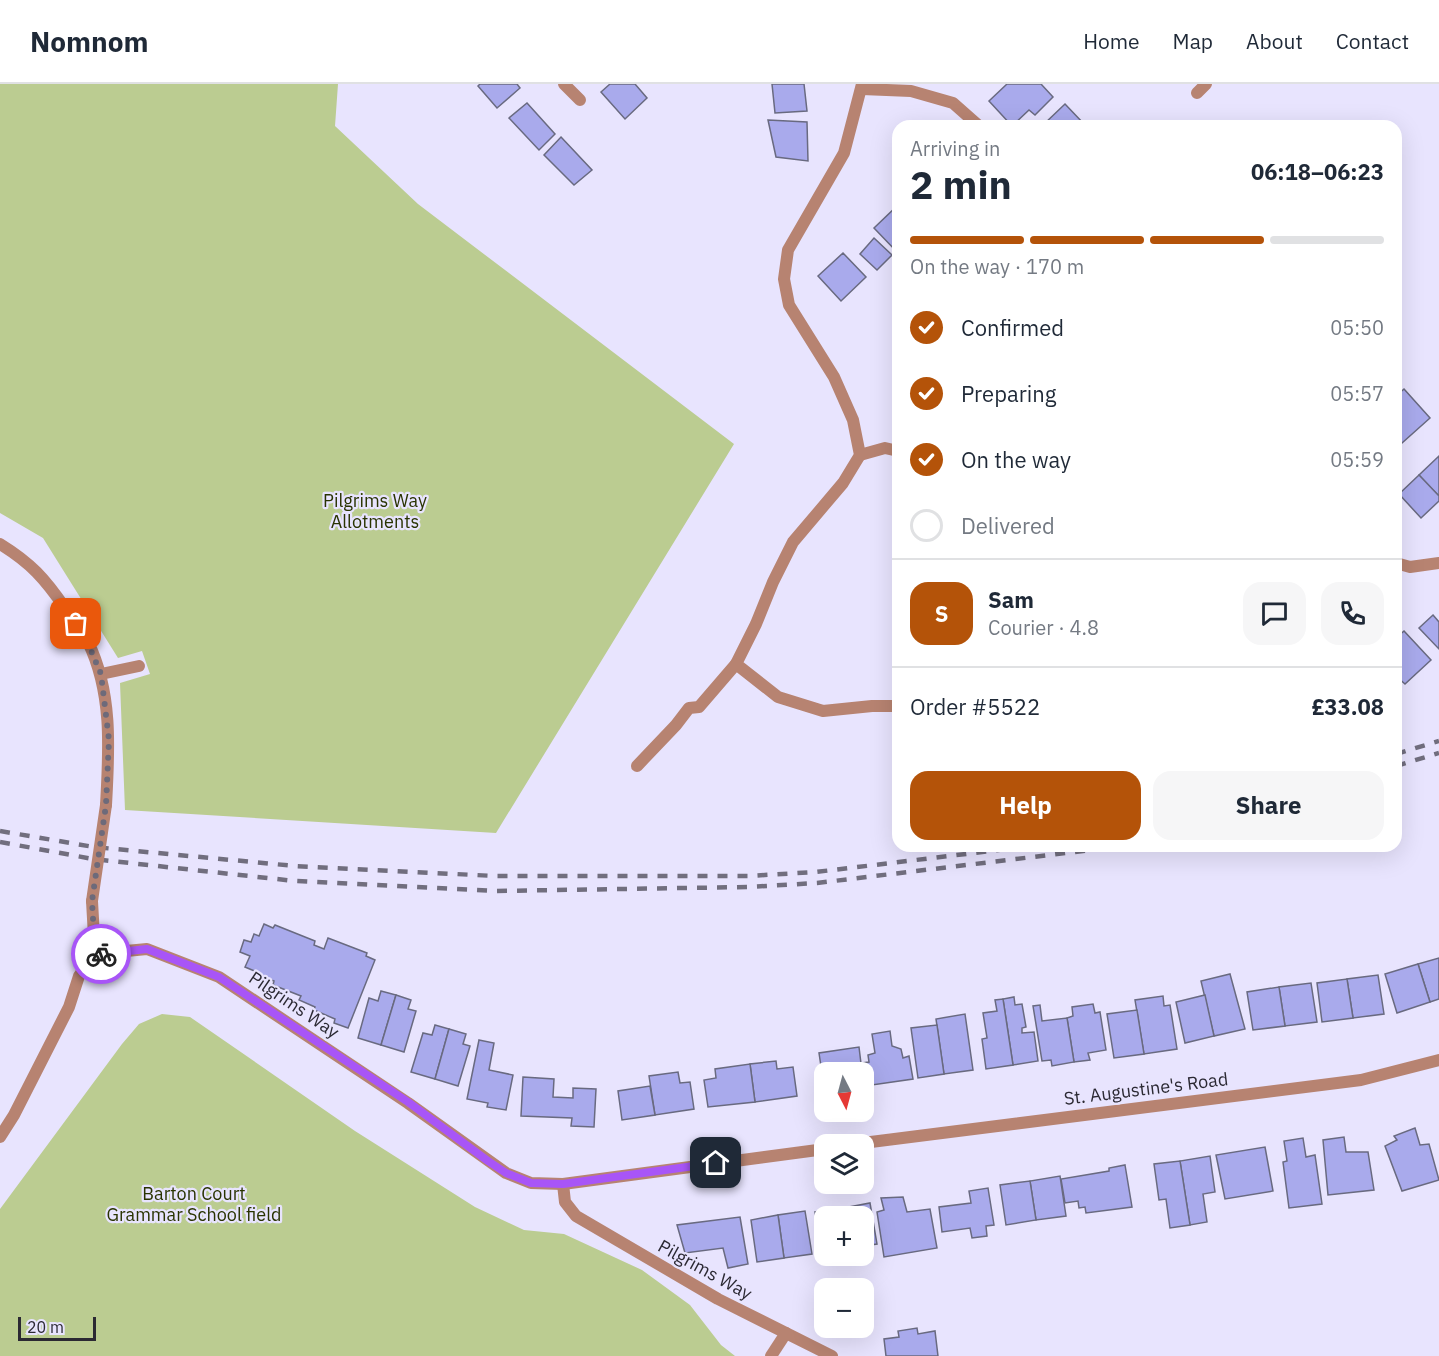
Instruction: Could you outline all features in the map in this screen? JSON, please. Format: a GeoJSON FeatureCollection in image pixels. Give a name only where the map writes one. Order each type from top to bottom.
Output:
{"type":"FeatureCollection","features":[{"type":"Feature","properties":{"kind":"street"},"geometry":{"type":"LineString","coordinates":[[564,84],[580,100]]}},
{"type":"Feature","properties":{"kind":"street"},"geometry":{"type":"LineString","coordinates":[[637,766],[689,708],[699,707],[736,664],[792,542],[843,483],[860,455],[853,420],[834,377],[789,305],[784,279],[788,250],[844,153],[862,86],[911,91],[953,103],[972,120]]}},
{"type":"Feature","properties":{"kind":"street"},"geometry":{"type":"LineString","coordinates":[[860,455],[885,448],[892,450]]}},
{"type":"Feature","properties":{"kind":"street"},"geometry":{"type":"LineString","coordinates":[[0,544],[15,553],[45,579],[87,641],[101,674],[109,740],[106,805],[92,901],[95,954],[79,976],[64,1017],[14,1115],[0,1137]]}},
{"type":"Feature","properties":{"kind":"street"},"geometry":{"type":"LineString","coordinates":[[1402,565],[1410,567],[1439,563]]}},
{"type":"Feature","properties":{"kind":"street"},"geometry":{"type":"LineString","coordinates":[[736,664],[778,697],[823,711],[892,706]]}},
{"type":"Feature","properties":{"kind":"street"},"geometry":{"type":"LineString","coordinates":[[101,674],[139,666]]}},
{"type":"Feature","properties":{"kind":"street","name":"Pilgrims Way"},"geometry":{"type":"LineString","coordinates":[[95,954],[147,949],[219,977],[408,1102],[506,1173],[531,1183],[563,1184],[565,1202],[576,1216],[718,1299],[832,1356]]}},
{"type":"Feature","properties":{"kind":"street","name":"St. Augustine's Road"},"geometry":{"type":"LineString","coordinates":[[874,1142],[1360,1080],[1439,1060]]}},
{"type":"Feature","properties":{"kind":"street"},"geometry":{"type":"LineString","coordinates":[[563,1184],[814,1150]]}},
{"type":"Feature","properties":{"kind":"street"},"geometry":{"type":"LineString","coordinates":[[771,1356],[786,1333]]}},
{"type":"Feature","properties":{"kind":"green space","name":"Pilgrims Way Allotments"},"geometry":{"type":"Polygon","coordinates":[[[0,84],[338,84],[335,126],[418,204],[734,444],[496,833],[125,810],[120,683],[150,674],[142,651],[118,658],[43,538],[0,513],[0,84]]]}},
{"type":"Feature","properties":{"kind":"green space","name":"Barton Court Grammar School field"},"geometry":{"type":"Polygon","coordinates":[[[162,1014],[190,1017],[355,1131],[475,1207],[524,1230],[564,1234],[642,1270],[690,1305],[721,1345],[735,1356],[0,1356],[0,1209],[122,1044],[139,1024],[162,1014]]]}},
{"type":"Feature","properties":{"kind":"building"},"geometry":{"type":"Polygon","coordinates":[[[480,84],[517,84],[520,88],[497,108],[478,86],[480,84]]]}},
{"type":"Feature","properties":{"kind":"building"},"geometry":{"type":"Polygon","coordinates":[[[610,84],[635,84],[647,98],[625,119],[601,92],[610,84]]]}},
{"type":"Feature","properties":{"kind":"building"},"geometry":{"type":"Polygon","coordinates":[[[772,84],[804,84],[807,111],[775,113],[772,84]]]}},
{"type":"Feature","properties":{"kind":"building"},"geometry":{"type":"Polygon","coordinates":[[[1007,84],[1041,84],[1053,97],[1035,115],[1029,110],[1018,120],[1006,120],[989,101],[1007,84]]]}},
{"type":"Feature","properties":{"kind":"building"},"geometry":{"type":"Polygon","coordinates":[[[527,103],[555,134],[539,150],[509,118],[527,103]]]}},
{"type":"Feature","properties":{"kind":"building"},"geometry":{"type":"Polygon","coordinates":[[[1065,104],[1080,120],[1048,120],[1065,104]]]}},
{"type":"Feature","properties":{"kind":"building"},"geometry":{"type":"Polygon","coordinates":[[[768,120],[807,122],[808,161],[776,157],[768,120]]]}},
{"type":"Feature","properties":{"kind":"building"},"geometry":{"type":"Polygon","coordinates":[[[561,137],[592,170],[574,185],[544,155],[561,137]]]}},
{"type":"Feature","properties":{"kind":"building"},"geometry":{"type":"Polygon","coordinates":[[[892,211],[892,247],[874,228],[892,211]]]}},
{"type":"Feature","properties":{"kind":"building"},"geometry":{"type":"Polygon","coordinates":[[[874,238],[892,255],[877,270],[860,254],[874,238]]]}},
{"type":"Feature","properties":{"kind":"building"},"geometry":{"type":"Polygon","coordinates":[[[843,253],[866,277],[841,301],[818,276],[843,253]]]}},
{"type":"Feature","properties":{"kind":"building"},"geometry":{"type":"Polygon","coordinates":[[[1404,389],[1430,418],[1402,443],[1402,391],[1404,389]]]}},
{"type":"Feature","properties":{"kind":"building"},"geometry":{"type":"Polygon","coordinates":[[[1439,456],[1439,496],[1419,475],[1439,456]]]}},
{"type":"Feature","properties":{"kind":"building"},"geometry":{"type":"Polygon","coordinates":[[[1419,475],[1439,496],[1439,501],[1421,518],[1402,497],[1402,491],[1419,475]]]}},
{"type":"Feature","properties":{"kind":"building"},"geometry":{"type":"Polygon","coordinates":[[[1433,615],[1439,622],[1439,649],[1419,628],[1433,615]]]}},
{"type":"Feature","properties":{"kind":"building"},"geometry":{"type":"Polygon","coordinates":[[[1404,631],[1431,660],[1405,684],[1402,681],[1402,633],[1404,631]]]}},
{"type":"Feature","properties":{"kind":"building"},"geometry":{"type":"Polygon","coordinates":[[[264,924],[273,928],[275,925],[315,941],[314,945],[324,949],[328,938],[367,953],[366,956],[375,960],[348,1028],[334,1023],[335,1019],[314,1010],[315,1007],[299,1000],[301,996],[273,985],[274,981],[245,967],[250,956],[240,952],[244,940],[251,942],[254,934],[259,936],[264,924]]]}},
{"type":"Feature","properties":{"kind":"building"},"geometry":{"type":"Polygon","coordinates":[[[1439,958],[1439,999],[1430,1002],[1418,964],[1439,958]]]}},
{"type":"Feature","properties":{"kind":"building"},"geometry":{"type":"Polygon","coordinates":[[[1418,964],[1430,1002],[1397,1013],[1385,974],[1418,964]]]}},
{"type":"Feature","properties":{"kind":"building"},"geometry":{"type":"Polygon","coordinates":[[[1230,974],[1245,1029],[1214,1036],[1201,981],[1230,974]]]}},
{"type":"Feature","properties":{"kind":"building"},"geometry":{"type":"Polygon","coordinates":[[[1378,975],[1384,1014],[1353,1018],[1347,979],[1378,975]]]}},
{"type":"Feature","properties":{"kind":"building"},"geometry":{"type":"Polygon","coordinates":[[[1347,979],[1353,1018],[1322,1022],[1317,983],[1347,979]]]}},
{"type":"Feature","properties":{"kind":"building"},"geometry":{"type":"Polygon","coordinates":[[[1311,983],[1317,1022],[1285,1026],[1279,987],[1311,983]]]}},
{"type":"Feature","properties":{"kind":"building"},"geometry":{"type":"Polygon","coordinates":[[[1279,987],[1285,1026],[1253,1030],[1247,992],[1279,987]]]}},
{"type":"Feature","properties":{"kind":"building"},"geometry":{"type":"Polygon","coordinates":[[[381,991],[396,995],[381,1045],[358,1038],[369,998],[378,1001],[381,991]]]}},
{"type":"Feature","properties":{"kind":"building"},"geometry":{"type":"Polygon","coordinates":[[[396,995],[411,1000],[408,1009],[416,1011],[404,1052],[381,1045],[396,995]]]}},
{"type":"Feature","properties":{"kind":"building"},"geometry":{"type":"Polygon","coordinates":[[[1205,995],[1214,1036],[1185,1043],[1176,1002],[1205,995]]]}},
{"type":"Feature","properties":{"kind":"building"},"geometry":{"type":"Polygon","coordinates":[[[1163,996],[1164,1006],[1170,1005],[1177,1049],[1144,1054],[1135,1000],[1163,996]]]}},
{"type":"Feature","properties":{"kind":"building"},"geometry":{"type":"Polygon","coordinates":[[[1014,997],[1015,1005],[1022,1004],[1026,1027],[1022,1028],[1022,1033],[1034,1032],[1038,1061],[1013,1065],[1003,999],[1014,997]]]}},
{"type":"Feature","properties":{"kind":"building"},"geometry":{"type":"Polygon","coordinates":[[[1003,999],[1013,1065],[986,1069],[982,1039],[987,1038],[983,1013],[997,1011],[995,1000],[1003,999]]]}},
{"type":"Feature","properties":{"kind":"building"},"geometry":{"type":"Polygon","coordinates":[[[1093,1004],[1095,1013],[1100,1012],[1106,1050],[1088,1053],[1090,1060],[1074,1062],[1067,1018],[1073,1016],[1072,1007],[1093,1004]]]}},
{"type":"Feature","properties":{"kind":"building"},"geometry":{"type":"Polygon","coordinates":[[[1040,1005],[1042,1021],[1067,1018],[1074,1062],[1052,1066],[1051,1060],[1042,1061],[1033,1006],[1040,1005]]]}},
{"type":"Feature","properties":{"kind":"building"},"geometry":{"type":"Polygon","coordinates":[[[1137,1010],[1144,1054],[1114,1058],[1107,1014],[1137,1010]]]}},
{"type":"Feature","properties":{"kind":"building"},"geometry":{"type":"Polygon","coordinates":[[[965,1014],[973,1070],[944,1074],[936,1019],[965,1014]]]}},
{"type":"Feature","properties":{"kind":"building"},"geometry":{"type":"Polygon","coordinates":[[[435,1025],[449,1029],[435,1079],[411,1072],[423,1033],[432,1035],[435,1025]]]}},
{"type":"Feature","properties":{"kind":"building"},"geometry":{"type":"Polygon","coordinates":[[[937,1025],[944,1074],[918,1078],[911,1028],[937,1025]]]}},
{"type":"Feature","properties":{"kind":"building"},"geometry":{"type":"Polygon","coordinates":[[[449,1029],[466,1034],[463,1044],[470,1046],[458,1086],[435,1079],[449,1029]]]}},
{"type":"Feature","properties":{"kind":"building"},"geometry":{"type":"Polygon","coordinates":[[[890,1031],[892,1046],[901,1049],[903,1058],[909,1056],[913,1079],[874,1085],[874,1062],[869,1062],[868,1055],[875,1053],[872,1034],[890,1031]]]}},
{"type":"Feature","properties":{"kind":"building"},"geometry":{"type":"Polygon","coordinates":[[[479,1040],[494,1043],[489,1070],[513,1075],[506,1110],[487,1107],[488,1103],[467,1099],[479,1040]]]}},
{"type":"Feature","properties":{"kind":"building"},"geometry":{"type":"Polygon","coordinates":[[[859,1047],[861,1062],[820,1062],[819,1053],[859,1047]]]}},
{"type":"Feature","properties":{"kind":"building"},"geometry":{"type":"Polygon","coordinates":[[[776,1061],[777,1069],[793,1067],[797,1096],[755,1102],[750,1064],[776,1061]]]}},
{"type":"Feature","properties":{"kind":"building"},"geometry":{"type":"Polygon","coordinates":[[[750,1064],[755,1102],[708,1107],[704,1080],[716,1078],[715,1069],[750,1064]]]}},
{"type":"Feature","properties":{"kind":"building"},"geometry":{"type":"Polygon","coordinates":[[[678,1072],[680,1083],[690,1082],[694,1109],[655,1115],[649,1076],[678,1072]]]}},
{"type":"Feature","properties":{"kind":"building"},"geometry":{"type":"Polygon","coordinates":[[[523,1077],[554,1079],[553,1097],[573,1098],[573,1088],[596,1089],[594,1127],[571,1126],[572,1118],[521,1116],[523,1077]]]}},
{"type":"Feature","properties":{"kind":"building"},"geometry":{"type":"Polygon","coordinates":[[[650,1086],[655,1115],[622,1120],[618,1091],[650,1086]]]}},
{"type":"Feature","properties":{"kind":"building"},"geometry":{"type":"Polygon","coordinates":[[[1415,1128],[1420,1145],[1429,1144],[1439,1180],[1402,1191],[1385,1146],[1397,1140],[1394,1136],[1415,1128]]]}},
{"type":"Feature","properties":{"kind":"building"},"geometry":{"type":"Polygon","coordinates":[[[1344,1137],[1346,1152],[1368,1152],[1374,1190],[1328,1195],[1323,1140],[1344,1137]]]}},
{"type":"Feature","properties":{"kind":"building"},"geometry":{"type":"Polygon","coordinates":[[[1303,1138],[1306,1157],[1315,1155],[1322,1204],[1289,1208],[1283,1162],[1287,1161],[1284,1141],[1303,1138]]]}},
{"type":"Feature","properties":{"kind":"building"},"geometry":{"type":"Polygon","coordinates":[[[1265,1147],[1273,1191],[1225,1199],[1216,1155],[1265,1147]]]}},
{"type":"Feature","properties":{"kind":"building"},"geometry":{"type":"Polygon","coordinates":[[[1210,1156],[1215,1192],[1203,1194],[1207,1222],[1190,1225],[1180,1161],[1210,1156]]]}},
{"type":"Feature","properties":{"kind":"building"},"geometry":{"type":"Polygon","coordinates":[[[1180,1161],[1190,1225],[1170,1228],[1166,1199],[1159,1200],[1154,1164],[1180,1161]]]}},
{"type":"Feature","properties":{"kind":"building"},"geometry":{"type":"Polygon","coordinates":[[[1125,1165],[1132,1207],[1086,1213],[1085,1207],[1079,1208],[1078,1201],[1065,1203],[1061,1179],[1109,1171],[1109,1168],[1125,1165]]]}},
{"type":"Feature","properties":{"kind":"building"},"geometry":{"type":"Polygon","coordinates":[[[1060,1176],[1066,1216],[1036,1220],[1030,1181],[1060,1176]]]}},
{"type":"Feature","properties":{"kind":"building"},"geometry":{"type":"Polygon","coordinates":[[[1030,1181],[1036,1220],[1006,1225],[1000,1185],[1030,1181]]]}},
{"type":"Feature","properties":{"kind":"building"},"geometry":{"type":"Polygon","coordinates":[[[988,1188],[994,1225],[986,1226],[987,1236],[972,1238],[970,1228],[942,1232],[939,1207],[971,1203],[969,1191],[988,1188]]]}},
{"type":"Feature","properties":{"kind":"building"},"geometry":{"type":"Polygon","coordinates":[[[903,1197],[907,1212],[930,1209],[937,1248],[884,1257],[877,1212],[884,1210],[881,1198],[903,1197]]]}},
{"type":"Feature","properties":{"kind":"building"},"geometry":{"type":"Polygon","coordinates":[[[870,1203],[871,1206],[854,1206],[870,1203]]]}},
{"type":"Feature","properties":{"kind":"building"},"geometry":{"type":"Polygon","coordinates":[[[805,1211],[812,1254],[784,1258],[778,1215],[805,1211]]]}},
{"type":"Feature","properties":{"kind":"building"},"geometry":{"type":"Polygon","coordinates":[[[778,1215],[784,1258],[757,1262],[751,1220],[778,1215]]]}},
{"type":"Feature","properties":{"kind":"building"},"geometry":{"type":"Polygon","coordinates":[[[740,1217],[748,1264],[728,1268],[723,1248],[685,1253],[677,1225],[740,1217]]]}},
{"type":"Feature","properties":{"kind":"building"},"geometry":{"type":"Polygon","coordinates":[[[874,1226],[877,1244],[874,1244],[874,1226]]]}},
{"type":"Feature","properties":{"kind":"building"},"geometry":{"type":"Polygon","coordinates":[[[917,1328],[918,1334],[935,1331],[938,1356],[886,1356],[884,1339],[899,1337],[898,1331],[917,1328]]]}},
{"type":"Feature","properties":{"kind":"railway"},"geometry":{"type":"LineString","coordinates":[[1402,752],[1439,741]]}},
{"type":"Feature","properties":{"kind":"railway"},"geometry":{"type":"LineString","coordinates":[[1402,764],[1439,753]]}},
{"type":"Feature","properties":{"kind":"railway"},"geometry":{"type":"LineString","coordinates":[[0,831],[94,847],[295,866],[495,876],[748,876],[816,872],[982,852]]}},
{"type":"Feature","properties":{"kind":"railway"},"geometry":{"type":"LineString","coordinates":[[0,842],[93,859],[295,881],[495,891],[748,887],[817,883],[1074,852]]}},
{"type":"Feature","properties":{"kind":"way so far"},"geometry":{"type":"LineString","coordinates":[[76,624],[87,641],[101,674],[109,740],[106,805],[91,914],[95,954],[101,954]]}},
{"type":"Feature","properties":{"kind":"route"},"geometry":{"type":"LineString","coordinates":[[101,954],[147,949],[219,977],[408,1102],[506,1173],[531,1183],[563,1184],[716,1163]]}}]}
